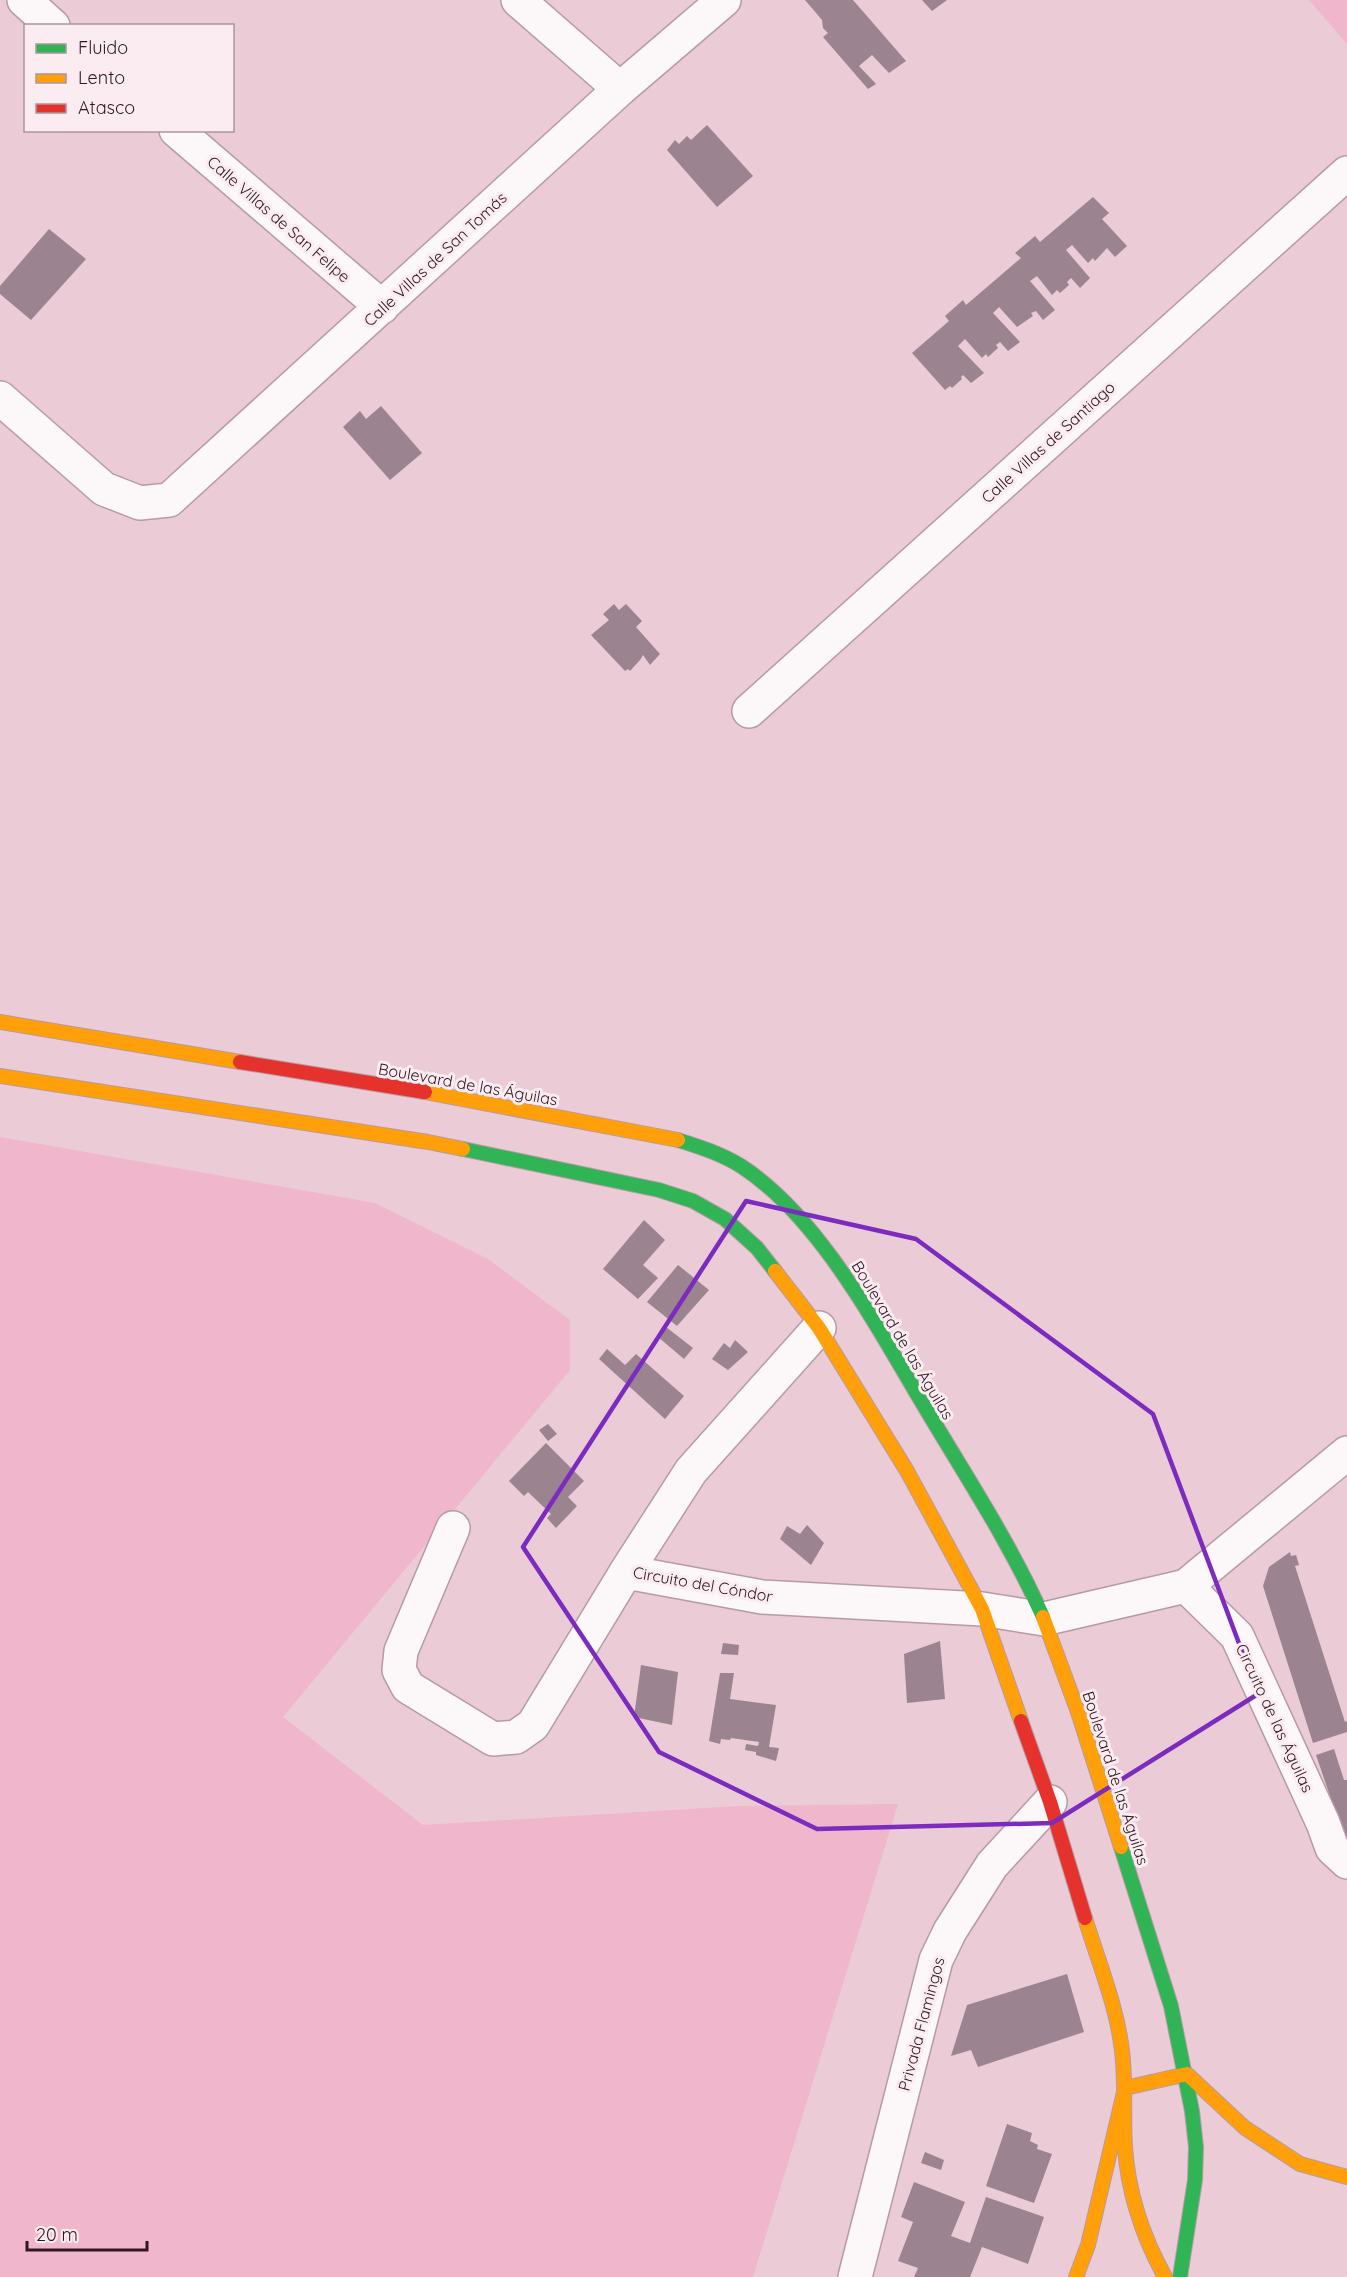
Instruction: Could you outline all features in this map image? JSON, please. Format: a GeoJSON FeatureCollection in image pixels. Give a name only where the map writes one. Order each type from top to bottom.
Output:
{"type":"FeatureCollection","features":[{"type":"Feature","properties":{"kind":"main road","name":"Boulevard de las Águilas"},"geometry":{"type":"LineString","coordinates":[[0,1022],[418,1091],[675,1139],[717,1153],[755,1176],[811,1230],[854,1287],[1017,1563],[1044,1619],[1074,1702],[1159,1962],[1187,2074],[1196,2151],[1193,2201],[1180,2277]]}},
{"type":"Feature","properties":{"kind":"main road"},"geometry":{"type":"LineString","coordinates":[[0,1076],[428,1142],[659,1190],[693,1201],[726,1219],[758,1248],[819,1328],[907,1471],[982,1609],[1050,1802],[1113,2009],[1122,2049],[1125,2088],[1125,2148],[1133,2199],[1152,2253],[1165,2277]]}},
{"type":"Feature","properties":{"kind":"main road"},"geometry":{"type":"LineString","coordinates":[[1125,2088],[1187,2074],[1245,2128],[1300,2164],[1347,2177]]}},
{"type":"Feature","properties":{"kind":"main road"},"geometry":{"type":"LineString","coordinates":[[1076,2277],[1088,2245],[1125,2088]]}},
{"type":"Feature","properties":{"kind":"street"},"geometry":{"type":"LineString","coordinates":[[24,0],[51,24]]}},
{"type":"Feature","properties":{"kind":"street"},"geometry":{"type":"LineString","coordinates":[[518,0],[620,89]]}},
{"type":"Feature","properties":{"kind":"street","name":"Calle Villas de San Tomás"},"geometry":{"type":"LineString","coordinates":[[0,398],[104,489],[140,503],[169,500],[620,89],[724,0]]}},
{"type":"Feature","properties":{"kind":"street","name":"Calle Villas de San Felipe"},"geometry":{"type":"LineString","coordinates":[[178,132],[382,307]]}},
{"type":"Feature","properties":{"kind":"street","name":"Calle Villas de Santiago"},"geometry":{"type":"LineString","coordinates":[[749,711],[1347,172]]}},
{"type":"Feature","properties":{"kind":"street","name":"Circuito del Cóndor"},"geometry":{"type":"LineString","coordinates":[[819,1328],[691,1471],[626,1572],[762,1596],[982,1609]]}},
{"type":"Feature","properties":{"kind":"street"},"geometry":{"type":"LineString","coordinates":[[982,1609],[1044,1619],[1186,1586],[1347,1453]]}},
{"type":"Feature","properties":{"kind":"street"},"geometry":{"type":"LineString","coordinates":[[453,1528],[401,1651],[399,1670],[408,1687],[493,1739],[516,1737],[533,1725],[626,1572]]}},
{"type":"Feature","properties":{"kind":"street","name":"Circuito de las Águilas"},"geometry":{"type":"LineString","coordinates":[[1186,1586],[1237,1636],[1332,1848],[1347,1862]]}},
{"type":"Feature","properties":{"kind":"street","name":"Privada Flamingos"},"geometry":{"type":"LineString","coordinates":[[855,2277],[936,1960],[950,1931],[992,1865],[1050,1802]]}},
{"type":"Feature","properties":{"kind":"highlighted area"},"geometry":{"type":"Polygon","coordinates":[[[746,1201],[916,1239],[1153,1414],[1258,1694],[1052,1823],[817,1829],[659,1752],[523,1547],[746,1201]]]}},
{"type":"Feature","properties":{"kind":"shaded area"},"geometry":{"type":"Polygon","coordinates":[[[1309,0],[1347,0],[1347,44],[1309,0]]]}},
{"type":"Feature","properties":{"kind":"shaded area"},"geometry":{"type":"Polygon","coordinates":[[[0,1137],[375,1203],[488,1259],[570,1320],[570,1370],[283,1717],[423,1825],[739,1806],[898,1804],[753,2277],[0,2277],[0,1137]]]}},
{"type":"Feature","properties":{"kind":"building"},"geometry":{"type":"Polygon","coordinates":[[[805,0],[853,0],[906,61],[889,73],[872,55],[859,66],[876,84],[868,89],[823,37],[828,33],[823,28],[822,20],[805,0]]]}},
{"type":"Feature","properties":{"kind":"building"},"geometry":{"type":"Polygon","coordinates":[[[922,0],[947,0],[932,11],[922,0]]]}},
{"type":"Feature","properties":{"kind":"building"},"geometry":{"type":"Polygon","coordinates":[[[707,125],[753,176],[717,207],[667,150],[675,140],[679,144],[687,136],[691,140],[707,125]]]}},
{"type":"Feature","properties":{"kind":"building"},"geometry":{"type":"Polygon","coordinates":[[[1093,197],[1109,213],[1102,219],[1127,246],[1115,257],[1107,248],[1095,261],[1093,258],[1088,263],[1072,245],[1066,250],[1090,278],[1080,288],[1071,278],[1067,282],[1069,285],[1060,293],[1057,290],[1052,295],[1037,276],[1030,281],[1055,310],[1043,320],[1036,311],[1031,313],[1033,316],[1017,327],[999,307],[993,313],[1020,342],[1008,351],[1000,342],[996,345],[998,348],[988,357],[986,354],[982,358],[965,339],[958,346],[984,373],[971,383],[963,375],[962,379],[952,388],[950,386],[945,390],[912,353],[949,321],[945,316],[963,300],[966,305],[1021,258],[1015,253],[1035,236],[1040,242],[1093,197]]]}},
{"type":"Feature","properties":{"kind":"building"},"geometry":{"type":"Polygon","coordinates":[[[49,229],[86,259],[31,320],[0,294],[0,286],[49,229]]]}},
{"type":"Feature","properties":{"kind":"building"},"geometry":{"type":"Polygon","coordinates":[[[381,406],[422,453],[390,480],[343,427],[360,411],[366,419],[381,406]]]}},
{"type":"Feature","properties":{"kind":"building"},"geometry":{"type":"Polygon","coordinates":[[[614,604],[619,610],[626,604],[642,621],[636,627],[660,654],[650,665],[643,655],[630,671],[628,669],[625,671],[591,635],[609,620],[603,614],[614,604]]]}},
{"type":"Feature","properties":{"kind":"building"},"geometry":{"type":"Polygon","coordinates":[[[644,1220],[665,1240],[643,1265],[658,1278],[638,1299],[603,1269],[644,1220]]]}},
{"type":"Feature","properties":{"kind":"building"},"geometry":{"type":"Polygon","coordinates":[[[678,1265],[709,1290],[677,1326],[647,1302],[678,1265]]]}},
{"type":"Feature","properties":{"kind":"building"},"geometry":{"type":"Polygon","coordinates":[[[666,1327],[693,1348],[684,1359],[658,1337],[666,1327]]]}},
{"type":"Feature","properties":{"kind":"building"},"geometry":{"type":"Polygon","coordinates":[[[735,1340],[748,1352],[728,1370],[712,1359],[724,1343],[730,1348],[735,1340]]]}},
{"type":"Feature","properties":{"kind":"building"},"geometry":{"type":"Polygon","coordinates":[[[607,1349],[625,1365],[636,1354],[684,1396],[665,1419],[599,1359],[607,1349]]]}},
{"type":"Feature","properties":{"kind":"building"},"geometry":{"type":"Polygon","coordinates":[[[548,1424],[557,1434],[548,1441],[539,1430],[548,1424]]]}},
{"type":"Feature","properties":{"kind":"building"},"geometry":{"type":"Polygon","coordinates":[[[546,1443],[584,1481],[568,1497],[577,1506],[556,1528],[547,1518],[551,1514],[528,1492],[524,1496],[509,1481],[546,1443]]]}},
{"type":"Feature","properties":{"kind":"building"},"geometry":{"type":"Polygon","coordinates":[[[807,1525],[824,1543],[811,1565],[780,1539],[787,1526],[800,1534],[807,1525]]]}},
{"type":"Feature","properties":{"kind":"building"},"geometry":{"type":"Polygon","coordinates":[[[1290,1552],[1291,1556],[1296,1555],[1299,1565],[1295,1566],[1345,1722],[1347,1721],[1347,1732],[1313,1743],[1263,1586],[1269,1567],[1290,1552]]]}},
{"type":"Feature","properties":{"kind":"building"},"geometry":{"type":"Polygon","coordinates":[[[940,1641],[945,1699],[907,1703],[904,1654],[940,1641]]]}},
{"type":"Feature","properties":{"kind":"building"},"geometry":{"type":"Polygon","coordinates":[[[723,1643],[739,1645],[738,1655],[721,1654],[723,1643]]]}},
{"type":"Feature","properties":{"kind":"building"},"geometry":{"type":"Polygon","coordinates":[[[641,1665],[678,1672],[672,1725],[634,1717],[641,1665]]]}},
{"type":"Feature","properties":{"kind":"building"},"geometry":{"type":"Polygon","coordinates":[[[720,1673],[734,1673],[730,1699],[776,1705],[769,1747],[779,1748],[776,1761],[745,1750],[746,1744],[758,1746],[759,1742],[731,1738],[730,1740],[721,1739],[720,1744],[709,1741],[720,1673]]]}},
{"type":"Feature","properties":{"kind":"building"},"geometry":{"type":"Polygon","coordinates":[[[1334,1749],[1344,1780],[1347,1780],[1347,1846],[1316,1755],[1334,1749]]]}},
{"type":"Feature","properties":{"kind":"building"},"geometry":{"type":"Polygon","coordinates":[[[1067,1974],[1084,2032],[978,2067],[971,2050],[951,2056],[967,2005],[1067,1974]]]}},
{"type":"Feature","properties":{"kind":"building"},"geometry":{"type":"Polygon","coordinates":[[[1007,2124],[1032,2133],[1030,2141],[1038,2145],[1037,2149],[1052,2154],[1034,2203],[986,2186],[1007,2124]]]}},
{"type":"Feature","properties":{"kind":"building"},"geometry":{"type":"Polygon","coordinates":[[[925,2152],[944,2160],[941,2170],[921,2163],[925,2152]]]}},
{"type":"Feature","properties":{"kind":"building"},"geometry":{"type":"Polygon","coordinates":[[[914,2182],[965,2202],[951,2236],[970,2243],[986,2197],[1044,2217],[1028,2264],[982,2247],[970,2277],[914,2277],[918,2268],[898,2261],[913,2222],[901,2217],[914,2182]]]}},
{"type":"Feature","properties":{"kind":"traffic: fast"},"geometry":{"type":"LineString","coordinates":[[678,1140],[719,1154],[741,1166],[771,1189],[798,1216],[824,1248],[871,1317],[976,1492],[1005,1541],[1043,1617]]}},
{"type":"Feature","properties":{"kind":"traffic: fast"},"geometry":{"type":"LineString","coordinates":[[463,1149],[659,1190],[693,1201],[725,1219],[757,1248],[775,1271]]}},
{"type":"Feature","properties":{"kind":"traffic: fast"},"geometry":{"type":"LineString","coordinates":[[1121,1847],[1171,2006],[1192,2111],[1196,2147],[1195,2180],[1180,2277]]}},
{"type":"Feature","properties":{"kind":"traffic: slow"},"geometry":{"type":"LineString","coordinates":[[0,1022],[240,1062]]}},
{"type":"Feature","properties":{"kind":"traffic: slow"},"geometry":{"type":"LineString","coordinates":[[0,1076],[463,1149]]}},
{"type":"Feature","properties":{"kind":"traffic: slow"},"geometry":{"type":"LineString","coordinates":[[425,1092],[678,1140]]}},
{"type":"Feature","properties":{"kind":"traffic: slow"},"geometry":{"type":"LineString","coordinates":[[775,1271],[819,1328],[907,1471],[982,1609],[1021,1721]]}},
{"type":"Feature","properties":{"kind":"traffic: slow"},"geometry":{"type":"LineString","coordinates":[[1043,1617],[1078,1712],[1121,1847]]}},
{"type":"Feature","properties":{"kind":"traffic: slow"},"geometry":{"type":"LineString","coordinates":[[1085,1918],[1112,2000],[1120,2034],[1124,2075],[1125,2147],[1129,2181],[1143,2230],[1165,2277]]}},
{"type":"Feature","properties":{"kind":"traffic: slow"},"geometry":{"type":"LineString","coordinates":[[1076,2277],[1088,2245],[1125,2088],[1187,2074],[1245,2128],[1300,2164],[1347,2177]]}},
{"type":"Feature","properties":{"kind":"traffic: jam"},"geometry":{"type":"LineString","coordinates":[[240,1062],[425,1092]]}},
{"type":"Feature","properties":{"kind":"traffic: jam"},"geometry":{"type":"LineString","coordinates":[[1021,1721],[1050,1802],[1085,1918]]}}]}
